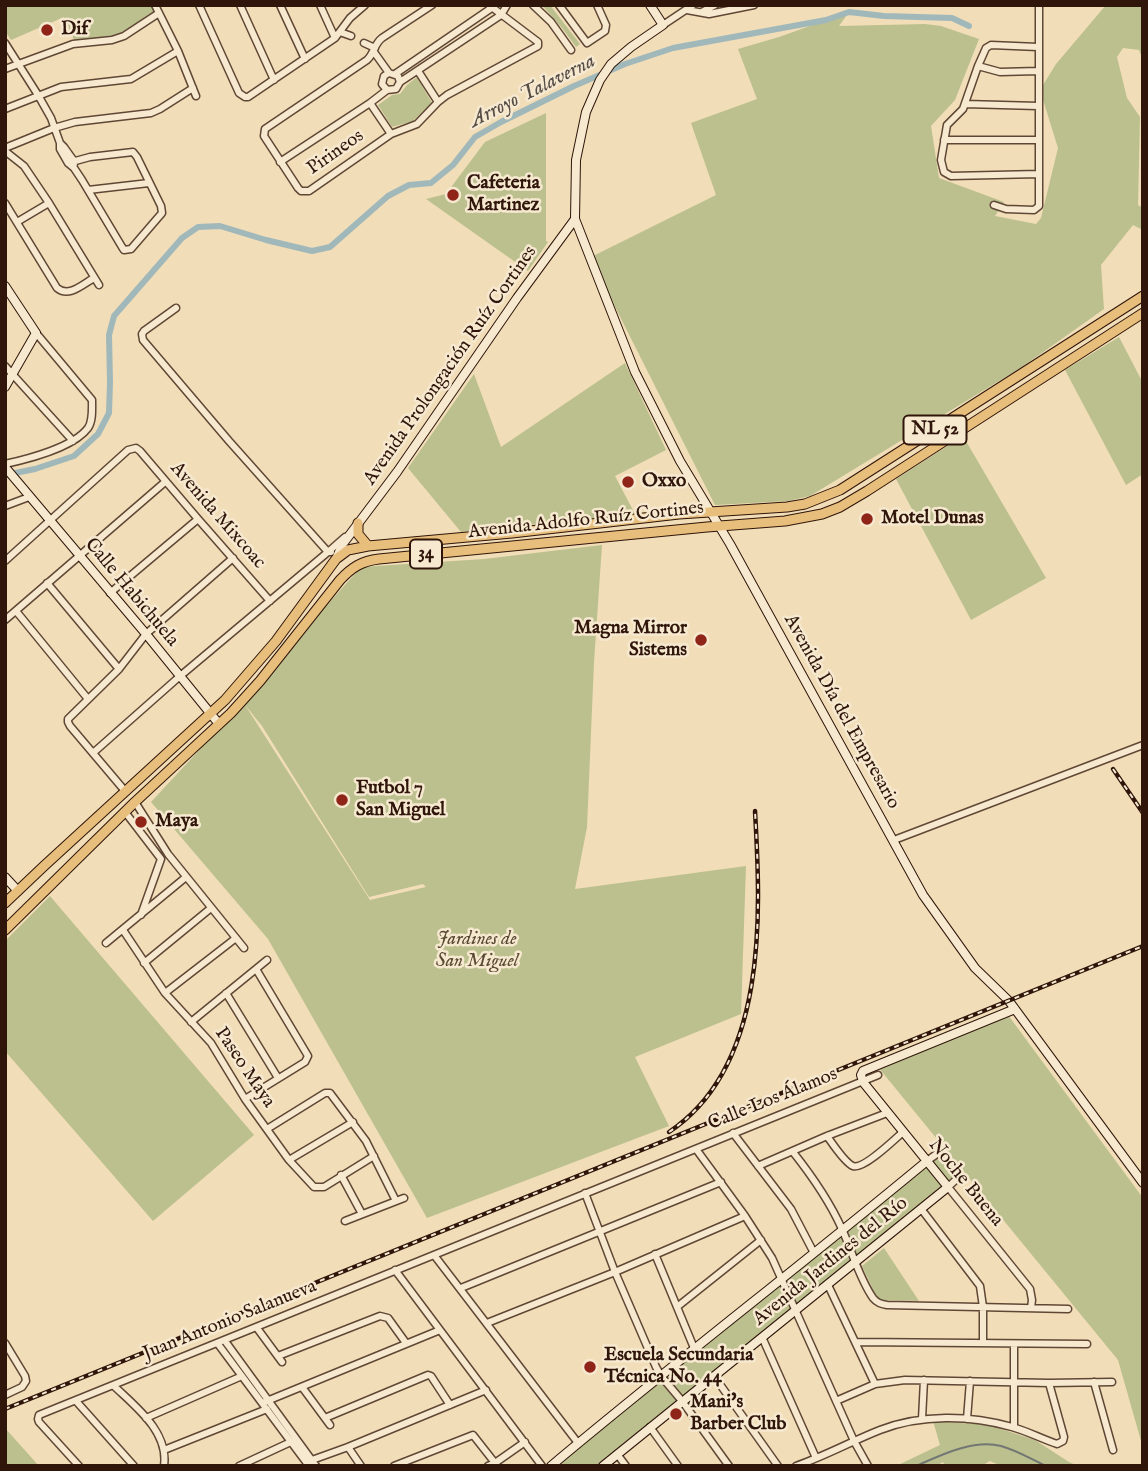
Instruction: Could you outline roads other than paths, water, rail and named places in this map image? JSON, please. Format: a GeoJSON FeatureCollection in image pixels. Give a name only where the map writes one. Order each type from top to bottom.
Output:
{"type":"FeatureCollection","features":[{"type":"Feature","properties":{"kind":"main road","name":"Avenida Adolfo Ruíz Cortines"},"geometry":{"type":"LineString","coordinates":[[338,553],[368,546],[805,504],[832,495],[1143,296]]}},
{"type":"Feature","properties":{"kind":"main road","name":"Avenida Adolfo Ruíz Cortines"},"geometry":{"type":"LineString","coordinates":[[5,929],[219,724],[260,681],[348,570],[358,564],[379,559],[785,520],[822,514],[867,491],[1143,313]]}},
{"type":"Feature","properties":{"kind":"main road"},"geometry":{"type":"LineString","coordinates":[[355,527],[368,546]]}},
{"type":"Feature","properties":{"kind":"main road"},"geometry":{"type":"LineString","coordinates":[[5,903],[233,692],[275,641],[338,553]]}},
{"type":"Feature","properties":{"kind":"street"},"geometry":{"type":"LineString","coordinates":[[155,5],[196,96]]}},
{"type":"Feature","properties":{"kind":"street"},"geometry":{"type":"LineString","coordinates":[[199,5],[239,93],[248,97],[335,38],[362,6]]}},
{"type":"Feature","properties":{"kind":"street"},"geometry":{"type":"LineString","coordinates":[[240,5],[274,80]]}},
{"type":"Feature","properties":{"kind":"street"},"geometry":{"type":"LineString","coordinates":[[280,5],[305,59]]}},
{"type":"Feature","properties":{"kind":"street"},"geometry":{"type":"LineString","coordinates":[[320,5],[335,38]]}},
{"type":"Feature","properties":{"kind":"street","name":"Pirineos"},"geometry":{"type":"LineString","coordinates":[[432,5],[378,41],[367,61],[265,129],[264,136],[298,188],[304,192],[309,191],[391,134],[417,124],[438,102],[464,85],[540,44],[492,6]]}},
{"type":"Feature","properties":{"kind":"street"},"geometry":{"type":"LineString","coordinates":[[280,162],[387,90],[396,89],[400,82],[501,15],[507,5]]}},
{"type":"Feature","properties":{"kind":"street"},"geometry":{"type":"LineString","coordinates":[[533,5],[551,22],[571,50]]}},
{"type":"Feature","properties":{"kind":"street"},"geometry":{"type":"LineString","coordinates":[[559,5],[587,43],[605,31],[606,25],[597,5]]}},
{"type":"Feature","properties":{"kind":"street"},"geometry":{"type":"LineString","coordinates":[[650,5],[663,25]]}},
{"type":"Feature","properties":{"kind":"street"},"geometry":{"type":"LineString","coordinates":[[700,13],[715,5]]}},
{"type":"Feature","properties":{"kind":"street"},"geometry":{"type":"LineString","coordinates":[[575,219],[576,160],[582,124],[596,87],[611,64],[690,7],[700,13],[717,13],[754,5]]}},
{"type":"Feature","properties":{"kind":"street"},"geometry":{"type":"LineString","coordinates":[[994,205],[1006,209],[1037,209],[1039,206],[1039,5]]}},
{"type":"Feature","properties":{"kind":"street"},"geometry":{"type":"LineString","coordinates":[[387,90],[383,86],[384,76],[392,74],[492,6]]}},
{"type":"Feature","properties":{"kind":"street"},"geometry":{"type":"LineString","coordinates":[[5,69],[73,44],[124,36],[159,13]]}},
{"type":"Feature","properties":{"kind":"street"},"geometry":{"type":"LineString","coordinates":[[340,32],[351,37]]}},
{"type":"Feature","properties":{"kind":"street"},"geometry":{"type":"LineString","coordinates":[[5,43],[38,95],[60,143],[64,147],[72,164],[122,247],[127,250],[135,244],[162,213],[161,206],[133,152],[90,157],[72,164]]}},
{"type":"Feature","properties":{"kind":"street"},"geometry":{"type":"LineString","coordinates":[[364,43],[374,50],[400,82]]}},
{"type":"Feature","properties":{"kind":"street"},"geometry":{"type":"LineString","coordinates":[[1038,47],[987,47],[965,104],[948,124],[941,166],[945,173],[951,176],[1039,174]]}},
{"type":"Feature","properties":{"kind":"street"},"geometry":{"type":"LineString","coordinates":[[5,108],[61,87],[131,79],[178,51]]}},
{"type":"Feature","properties":{"kind":"street"},"geometry":{"type":"LineString","coordinates":[[978,66],[1000,72],[1038,71]]}},
{"type":"Feature","properties":{"kind":"street"},"geometry":{"type":"LineString","coordinates":[[418,71],[438,102]]}},
{"type":"Feature","properties":{"kind":"street"},"geometry":{"type":"LineString","coordinates":[[99,285],[24,166],[5,149],[75,122],[151,113],[193,88]]}},
{"type":"Feature","properties":{"kind":"street"},"geometry":{"type":"LineString","coordinates":[[370,103],[391,134]]}},
{"type":"Feature","properties":{"kind":"street"},"geometry":{"type":"LineString","coordinates":[[965,104],[1038,106]]}},
{"type":"Feature","properties":{"kind":"street"},"geometry":{"type":"LineString","coordinates":[[944,140],[1039,140]]}},
{"type":"Feature","properties":{"kind":"street"},"geometry":{"type":"LineString","coordinates":[[88,190],[149,183]]}},
{"type":"Feature","properties":{"kind":"street"},"geometry":{"type":"LineString","coordinates":[[5,203],[61,292],[71,292],[94,278]]}},
{"type":"Feature","properties":{"kind":"street"},"geometry":{"type":"LineString","coordinates":[[17,222],[48,203]]}},
{"type":"Feature","properties":{"kind":"street","name":"Avenida Día del Empresario"},"geometry":{"type":"LineString","coordinates":[[575,219],[635,372],[675,452],[719,526],[923,895],[975,968],[1009,1001],[1143,1183]]}},
{"type":"Feature","properties":{"kind":"street","name":"Avenida Prolongación Ruíz Cortines"},"geometry":{"type":"LineString","coordinates":[[338,553],[575,219]]}},
{"type":"Feature","properties":{"kind":"street"},"geometry":{"type":"LineString","coordinates":[[5,286],[36,333],[92,400],[90,426],[73,441],[5,466]]}},
{"type":"Feature","properties":{"kind":"street"},"geometry":{"type":"LineString","coordinates":[[93,754],[270,601],[338,553],[229,441],[143,340],[144,331],[176,308]]}},
{"type":"Feature","properties":{"kind":"street"},"geometry":{"type":"LineString","coordinates":[[5,387],[36,333]]}},
{"type":"Feature","properties":{"kind":"street"},"geometry":{"type":"LineString","coordinates":[[5,366],[73,441]]}},
{"type":"Feature","properties":{"kind":"street","name":"Avenida Mixcoac"},"geometry":{"type":"LineString","coordinates":[[50,521],[128,450],[136,448],[270,601]]}},
{"type":"Feature","properties":{"kind":"street","name":"Calle Habichuela"},"geometry":{"type":"LineString","coordinates":[[5,466],[219,724]]}},
{"type":"Feature","properties":{"kind":"street"},"geometry":{"type":"LineString","coordinates":[[5,620],[165,482]]}},
{"type":"Feature","properties":{"kind":"street"},"geometry":{"type":"LineString","coordinates":[[5,506],[29,497]]}},
{"type":"Feature","properties":{"kind":"street"},"geometry":{"type":"LineString","coordinates":[[110,593],[198,519]]}},
{"type":"Feature","properties":{"kind":"street"},"geometry":{"type":"LineString","coordinates":[[5,561],[50,521]]}},
{"type":"Feature","properties":{"kind":"street","name":"Avenida Prolongación Ruíz Cortines"},"geometry":{"type":"LineString","coordinates":[[338,553],[355,527]]}},
{"type":"Feature","properties":{"kind":"street"},"geometry":{"type":"LineString","coordinates":[[125,791],[70,726],[68,722],[71,715],[118,669],[146,634],[233,558]]}},
{"type":"Feature","properties":{"kind":"street"},"geometry":{"type":"LineString","coordinates":[[47,583],[118,669]]}},
{"type":"Feature","properties":{"kind":"street"},"geometry":{"type":"LineString","coordinates":[[16,611],[88,699]]}},
{"type":"Feature","properties":{"kind":"street"},"geometry":{"type":"LineString","coordinates":[[894,840],[1143,745]]}},
{"type":"Feature","properties":{"kind":"street"},"geometry":{"type":"LineString","coordinates":[[135,802],[168,854],[244,948]]}},
{"type":"Feature","properties":{"kind":"street"},"geometry":{"type":"LineString","coordinates":[[125,812],[161,859]]}},
{"type":"Feature","properties":{"kind":"street"},"geometry":{"type":"LineString","coordinates":[[141,915],[161,859],[168,854]]}},
{"type":"Feature","properties":{"kind":"street"},"geometry":{"type":"LineString","coordinates":[[5,877],[18,891]]}},
{"type":"Feature","properties":{"kind":"street"},"geometry":{"type":"LineString","coordinates":[[106,943],[186,877]]}},
{"type":"Feature","properties":{"kind":"street"},"geometry":{"type":"LineString","coordinates":[[144,963],[211,908]]}},
{"type":"Feature","properties":{"kind":"street","name":"Paseo Maya"},"geometry":{"type":"LineString","coordinates":[[123,930],[165,993],[211,1043],[245,1099],[289,1160],[314,1187],[324,1187],[341,1175]]}},
{"type":"Feature","properties":{"kind":"street"},"geometry":{"type":"LineString","coordinates":[[165,993],[236,937]]}},
{"type":"Feature","properties":{"kind":"street"},"geometry":{"type":"LineString","coordinates":[[191,1022],[267,960]]}},
{"type":"Feature","properties":{"kind":"street"},"geometry":{"type":"LineString","coordinates":[[245,1099],[308,1059],[307,1053],[256,969]]}},
{"type":"Feature","properties":{"kind":"street"},"geometry":{"type":"LineString","coordinates":[[226,993],[278,1078]]}},
{"type":"Feature","properties":{"kind":"street","name":"Calle Los Álamos"},"geometry":{"type":"LineString","coordinates":[[863,1082],[861,1073],[867,1069],[1015,1009]]}},
{"type":"Feature","properties":{"kind":"street","name":"Calle Los Álamos"},"geometry":{"type":"LineString","coordinates":[[585,1193],[878,1075]]}},
{"type":"Feature","properties":{"kind":"street","name":"Noche Buena"},"geometry":{"type":"LineString","coordinates":[[863,1082],[1030,1289],[1031,1308]]}},
{"type":"Feature","properties":{"kind":"street"},"geometry":{"type":"LineString","coordinates":[[267,1129],[325,1093],[330,1093],[353,1122],[374,1156],[396,1201]]}},
{"type":"Feature","properties":{"kind":"street"},"geometry":{"type":"LineString","coordinates":[[758,1166],[887,1113]]}},
{"type":"Feature","properties":{"kind":"street"},"geometry":{"type":"LineString","coordinates":[[289,1160],[353,1122]]}},
{"type":"Feature","properties":{"kind":"street"},"geometry":{"type":"LineString","coordinates":[[827,1136],[851,1166],[856,1167],[866,1163],[904,1132]]}},
{"type":"Feature","properties":{"kind":"street"},"geometry":{"type":"LineString","coordinates":[[733,1133],[791,1209],[814,1253]]}},
{"type":"Feature","properties":{"kind":"street"},"geometry":{"type":"LineString","coordinates":[[695,1149],[721,1182],[772,1258],[854,1441],[868,1466]]}},
{"type":"Feature","properties":{"kind":"street"},"geometry":{"type":"LineString","coordinates":[[793,1152],[817,1182],[843,1230],[874,1300],[881,1304],[1068,1309]]}},
{"type":"Feature","properties":{"kind":"street"},"geometry":{"type":"LineString","coordinates":[[927,1161],[938,1153]]}},
{"type":"Feature","properties":{"kind":"street"},"geometry":{"type":"LineString","coordinates":[[362,1214],[341,1175],[374,1156]]}},
{"type":"Feature","properties":{"kind":"street","name":"Avenida Jardines del Río"},"geometry":{"type":"LineString","coordinates":[[551,1466],[927,1161]]}},
{"type":"Feature","properties":{"kind":"street"},"geometry":{"type":"LineString","coordinates":[[948,1187],[959,1177]]}},
{"type":"Feature","properties":{"kind":"street"},"geometry":{"type":"LineString","coordinates":[[461,1288],[721,1182]]}},
{"type":"Feature","properties":{"kind":"street","name":"Avenida Jardines del Río"},"geometry":{"type":"LineString","coordinates":[[603,1466],[948,1187]]}},
{"type":"Feature","properties":{"kind":"street"},"geometry":{"type":"LineString","coordinates":[[585,1193],[650,1356],[661,1376],[729,1466]]}},
{"type":"Feature","properties":{"kind":"street","name":"Juan Antonio Salanueva"},"geometry":{"type":"LineString","coordinates":[[79,1466],[39,1422],[38,1417],[42,1413],[585,1193]]}},
{"type":"Feature","properties":{"kind":"street"},"geometry":{"type":"LineString","coordinates":[[345,1220],[404,1198]]}},
{"type":"Feature","properties":{"kind":"street"},"geometry":{"type":"LineString","coordinates":[[922,1209],[978,1282],[983,1307],[983,1343]]}},
{"type":"Feature","properties":{"kind":"street"},"geometry":{"type":"LineString","coordinates":[[488,1323],[745,1216]]}},
{"type":"Feature","properties":{"kind":"street"},"geometry":{"type":"LineString","coordinates":[[677,1307],[761,1240]]}},
{"type":"Feature","properties":{"kind":"street"},"geometry":{"type":"LineString","coordinates":[[655,1254],[694,1348]]}},
{"type":"Feature","properties":{"kind":"street"},"geometry":{"type":"LineString","coordinates":[[434,1255],[578,1443]]}},
{"type":"Feature","properties":{"kind":"street"},"geometry":{"type":"LineString","coordinates":[[395,1270],[542,1466]]}},
{"type":"Feature","properties":{"kind":"street"},"geometry":{"type":"LineString","coordinates":[[828,1285],[875,1384]]}},
{"type":"Feature","properties":{"kind":"street"},"geometry":{"type":"LineString","coordinates":[[257,1328],[280,1359],[380,1316],[388,1318],[407,1343]]}},
{"type":"Feature","properties":{"kind":"street"},"geometry":{"type":"LineString","coordinates":[[164,1450],[302,1387],[440,1330]]}},
{"type":"Feature","properties":{"kind":"street"},"geometry":{"type":"LineString","coordinates":[[762,1337],[816,1458]]}},
{"type":"Feature","properties":{"kind":"street"},"geometry":{"type":"LineString","coordinates":[[221,1342],[313,1464],[486,1390]]}},
{"type":"Feature","properties":{"kind":"street"},"geometry":{"type":"LineString","coordinates":[[221,1342],[242,1376],[266,1404]]}},
{"type":"Feature","properties":{"kind":"street"},"geometry":{"type":"LineString","coordinates":[[856,1342],[1087,1344]]}},
{"type":"Feature","properties":{"kind":"street"},"geometry":{"type":"LineString","coordinates":[[5,1343],[26,1381],[22,1387],[5,1395]]}},
{"type":"Feature","properties":{"kind":"street"},"geometry":{"type":"LineString","coordinates":[[1014,1344],[1014,1427]]}},
{"type":"Feature","properties":{"kind":"street"},"geometry":{"type":"LineString","coordinates":[[325,1418],[428,1375],[450,1405]]}},
{"type":"Feature","properties":{"kind":"street"},"geometry":{"type":"LineString","coordinates":[[146,1418],[242,1376]]}},
{"type":"Feature","properties":{"kind":"street"},"geometry":{"type":"LineString","coordinates":[[714,1376],[778,1466]]}},
{"type":"Feature","properties":{"kind":"street"},"geometry":{"type":"LineString","coordinates":[[836,1401],[875,1384],[905,1380],[1112,1382]]}},
{"type":"Feature","properties":{"kind":"street"},"geometry":{"type":"LineString","coordinates":[[922,1419],[924,1380]]}},
{"type":"Feature","properties":{"kind":"street"},"geometry":{"type":"LineString","coordinates":[[967,1419],[970,1381]]}},
{"type":"Feature","properties":{"kind":"street"},"geometry":{"type":"LineString","coordinates":[[1094,1382],[1113,1450]]}},
{"type":"Feature","properties":{"kind":"street"},"geometry":{"type":"LineString","coordinates":[[796,1466],[894,1425],[922,1419],[967,1419],[1014,1427],[1057,1444],[1063,1441],[1063,1434],[1049,1383]]}},
{"type":"Feature","properties":{"kind":"street"},"geometry":{"type":"LineString","coordinates":[[114,1386],[158,1434],[164,1450],[164,1466]]}},
{"type":"Feature","properties":{"kind":"street"},"geometry":{"type":"LineString","coordinates":[[302,1387],[330,1425]]}},
{"type":"Feature","properties":{"kind":"street"},"geometry":{"type":"LineString","coordinates":[[76,1401],[134,1466]]}},
{"type":"Feature","properties":{"kind":"street"},"geometry":{"type":"LineString","coordinates":[[650,1427],[678,1466]]}},
{"type":"Feature","properties":{"kind":"street"},"geometry":{"type":"LineString","coordinates":[[394,1466],[472,1435],[495,1463]]}},
{"type":"Feature","properties":{"kind":"street"},"geometry":{"type":"LineString","coordinates":[[239,1466],[294,1441]]}},
{"type":"Feature","properties":{"kind":"street"},"geometry":{"type":"LineString","coordinates":[[488,1466],[524,1443]]}},
{"type":"Feature","properties":{"kind":"street"},"geometry":{"type":"LineString","coordinates":[[348,1447],[361,1466]]}},
{"type":"Feature","properties":{"kind":"street"},"geometry":{"type":"LineString","coordinates":[[617,1454],[626,1466]]}},
{"type":"Feature","properties":{"kind":"waterway","name":"Arroyo Talaverna"},"geometry":{"type":"LineString","coordinates":[[5,475],[35,469],[74,456],[98,434],[109,413],[109,335],[114,316],[182,238],[198,227],[220,226],[312,251],[330,247],[388,196],[409,185],[431,183],[453,165],[475,137],[574,86],[625,64],[673,48],[826,20],[849,12],[952,18],[969,26]]}},
{"type":"Feature","properties":{"kind":"waterway"},"geometry":{"type":"LineString","coordinates":[[916,1466],[957,1449],[990,1444],[1012,1450],[1046,1466]]}},
{"type":"Feature","properties":{"kind":"railway"},"geometry":{"type":"LineString","coordinates":[[1113,769],[1143,813]]}},
{"type":"Feature","properties":{"kind":"railway"},"geometry":{"type":"LineString","coordinates":[[669,1132],[701,1104],[725,1069],[741,1029],[751,986],[757,941],[755,811]]}},
{"type":"Feature","properties":{"kind":"railway"},"geometry":{"type":"LineString","coordinates":[[5,1409],[1143,946]]}},
{"type":"Feature","properties":{"kind":"place","name":"Dif"},"geometry":{"type":"Point","coordinates":[47,30]}},
{"type":"Feature","properties":{"kind":"place","name":"Cafeteria Martinez"},"geometry":{"type":"Point","coordinates":[453,195]}},
{"type":"Feature","properties":{"kind":"place","name":"Oxxo"},"geometry":{"type":"Point","coordinates":[628,482]}},
{"type":"Feature","properties":{"kind":"place","name":"Motel Dunas"},"geometry":{"type":"Point","coordinates":[867,519]}},
{"type":"Feature","properties":{"kind":"place","name":"Magna Mirror Sistems"},"geometry":{"type":"Point","coordinates":[701,640]}},
{"type":"Feature","properties":{"kind":"place","name":"Futbol 7 San Miguel"},"geometry":{"type":"Point","coordinates":[342,800]}},
{"type":"Feature","properties":{"kind":"place","name":"Maya"},"geometry":{"type":"Point","coordinates":[141,822]}},
{"type":"Feature","properties":{"kind":"place","name":"Escuela Secundaria Técnica No. 44"},"geometry":{"type":"Point","coordinates":[590,1367]}},
{"type":"Feature","properties":{"kind":"place","name":"Mani's Barber Club"},"geometry":{"type":"Point","coordinates":[676,1414]}},
{"type":"Feature","properties":{"kind":"park label","name":"Jardines de San Miguel"},"geometry":{"type":"Point","coordinates":[477,951]}}]}
